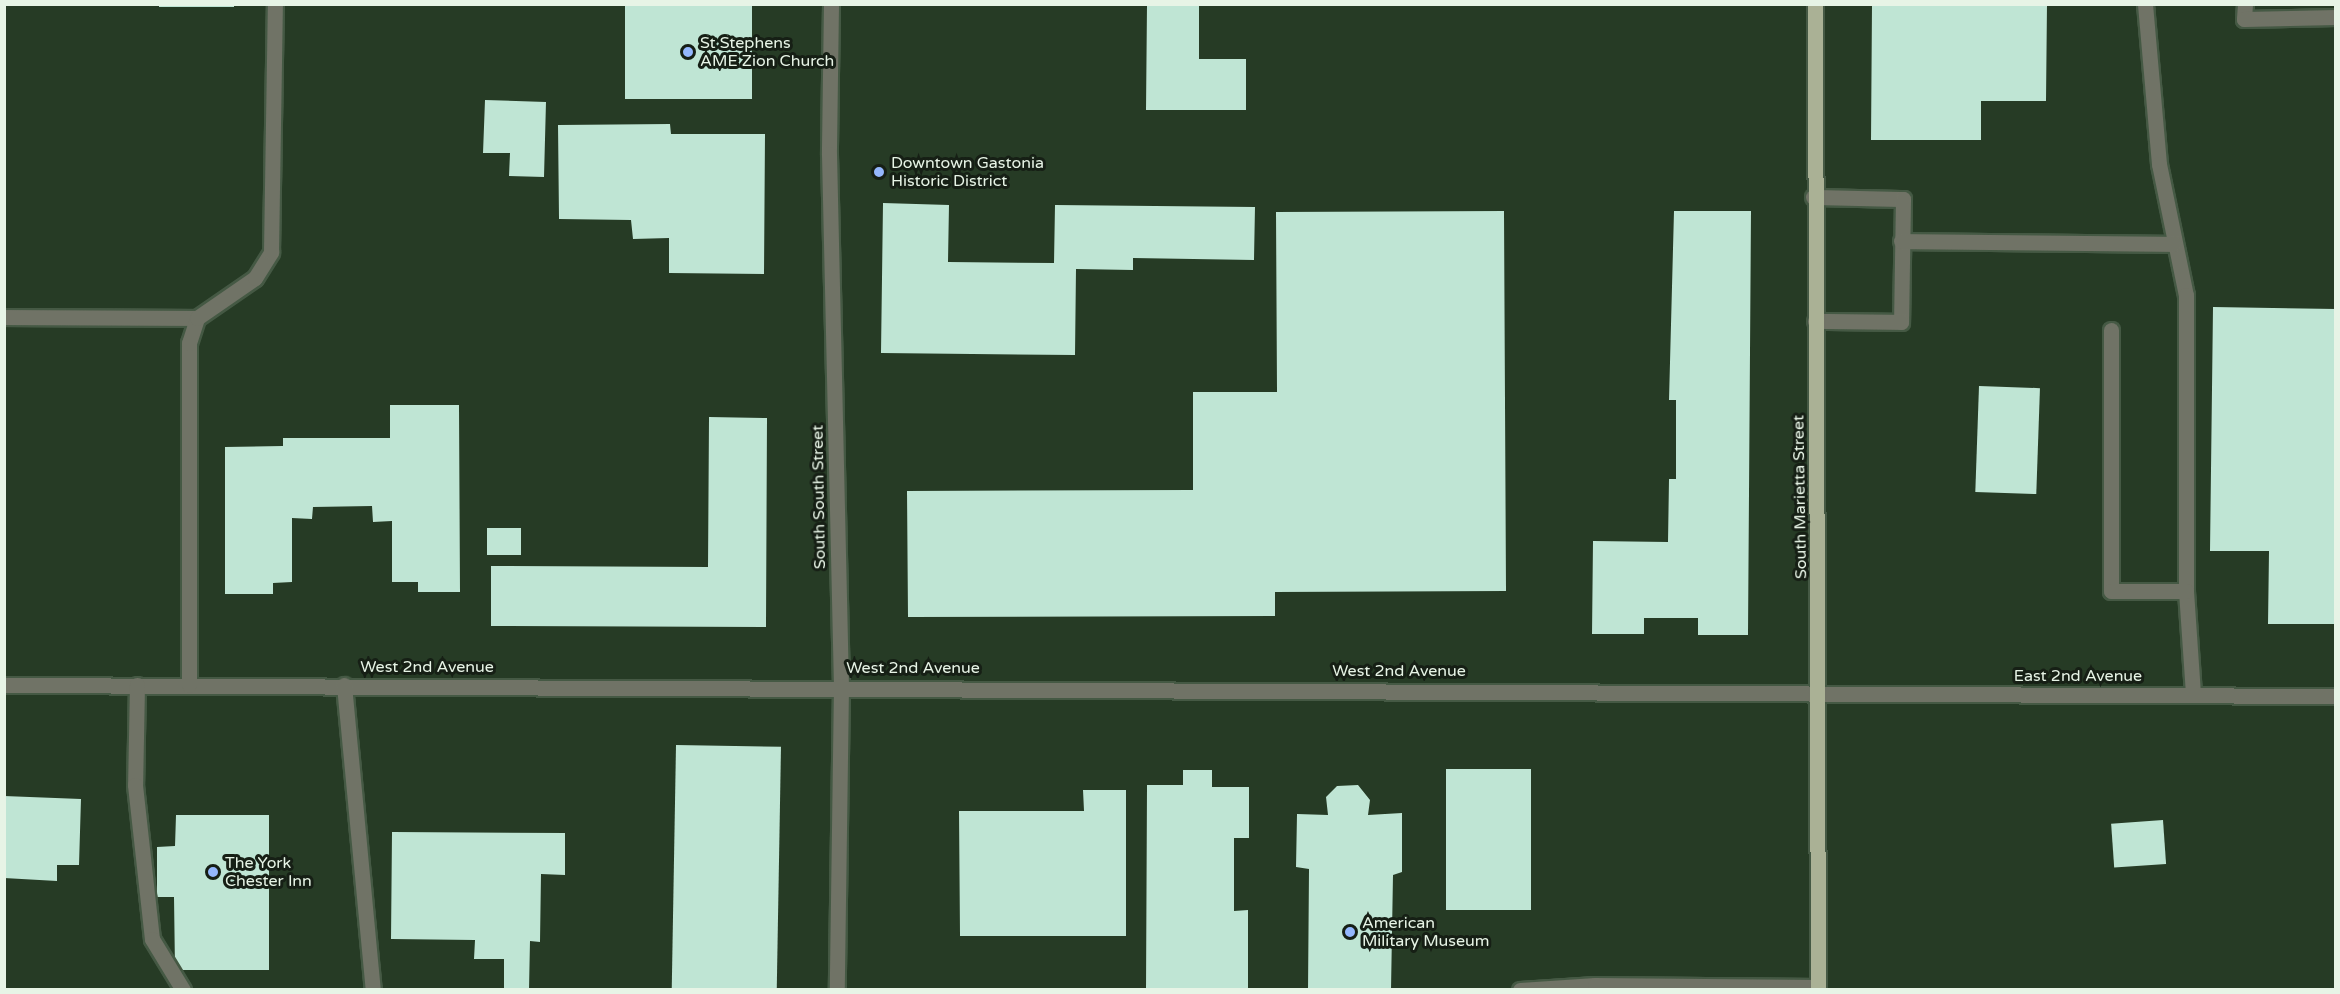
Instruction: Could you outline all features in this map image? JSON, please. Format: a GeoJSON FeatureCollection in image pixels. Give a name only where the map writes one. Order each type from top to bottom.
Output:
{"type":"FeatureCollection","features":[{"type":"Feature","properties":{"kind":"main road","name":"South Marietta Street"},"geometry":{"type":"LineString","coordinates":[[1815,4],[1813,197],[1821,692],[1818,988]]}},
{"type":"Feature","properties":{"kind":"street"},"geometry":{"type":"LineString","coordinates":[[4,316],[197,318],[255,278],[266,265],[273,210],[275,4]]}},
{"type":"Feature","properties":{"kind":"street","name":"South South Street"},"geometry":{"type":"LineString","coordinates":[[831,4],[829,154],[841,686],[837,990]]}},
{"type":"Feature","properties":{"kind":"street"},"geometry":{"type":"LineString","coordinates":[[2145,4],[2159,164],[2186,295],[2186,591],[2193,695]]}},
{"type":"Feature","properties":{"kind":"street"},"geometry":{"type":"LineString","coordinates":[[2245,4],[2244,19],[2336,17]]}},
{"type":"Feature","properties":{"kind":"street"},"geometry":{"type":"LineString","coordinates":[[1813,197],[1903,199],[1900,322],[1815,321]]}},
{"type":"Feature","properties":{"kind":"street"},"geometry":{"type":"LineString","coordinates":[[1901,242],[2174,244]]}},
{"type":"Feature","properties":{"kind":"street"},"geometry":{"type":"LineString","coordinates":[[189,685],[189,343],[197,318]]}},
{"type":"Feature","properties":{"kind":"street"},"geometry":{"type":"LineString","coordinates":[[2112,330],[2110,591],[2186,591]]}},
{"type":"Feature","properties":{"kind":"street","name":"West 2nd Avenue"},"geometry":{"type":"LineString","coordinates":[[4,685],[841,686],[1821,692]]}},
{"type":"Feature","properties":{"kind":"street"},"geometry":{"type":"LineString","coordinates":[[137,685],[135,785],[152,939],[183,990]]}},
{"type":"Feature","properties":{"kind":"street"},"geometry":{"type":"LineString","coordinates":[[344,685],[373,990]]}},
{"type":"Feature","properties":{"kind":"street","name":"East 2nd Avenue"},"geometry":{"type":"LineString","coordinates":[[1821,692],[2336,696]]}},
{"type":"Feature","properties":{"kind":"street"},"geometry":{"type":"LineString","coordinates":[[1520,990],[1595,985],[1818,988]]}},
{"type":"Feature","properties":{"kind":"building"},"geometry":{"type":"Polygon","coordinates":[[[159,4],[234,4],[234,7],[159,7],[159,4]]]}},
{"type":"Feature","properties":{"kind":"building","name":"St Stephens AME Zion Church"},"geometry":{"type":"Polygon","coordinates":[[[625,4],[752,4],[752,99],[625,99],[625,4]]]}},
{"type":"Feature","properties":{"kind":"building"},"geometry":{"type":"Polygon","coordinates":[[[1147,4],[1199,4],[1199,59],[1246,59],[1246,110],[1146,110],[1147,4]]]}},
{"type":"Feature","properties":{"kind":"building"},"geometry":{"type":"Polygon","coordinates":[[[1872,4],[2047,4],[2046,101],[1981,101],[1981,140],[1871,140],[1872,4]]]}},
{"type":"Feature","properties":{"kind":"building"},"geometry":{"type":"Polygon","coordinates":[[[485,100],[546,102],[544,177],[509,176],[510,153],[483,153],[485,100]]]}},
{"type":"Feature","properties":{"kind":"building"},"geometry":{"type":"Polygon","coordinates":[[[670,124],[671,134],[765,134],[764,274],[669,273],[669,238],[633,239],[631,220],[559,219],[558,125],[670,124]]]}},
{"type":"Feature","properties":{"kind":"building"},"geometry":{"type":"Polygon","coordinates":[[[883,203],[949,205],[948,262],[1054,263],[1055,205],[1255,207],[1254,260],[1133,258],[1133,270],[1076,269],[1075,355],[881,353],[883,203]]]}},
{"type":"Feature","properties":{"kind":"building"},"geometry":{"type":"Polygon","coordinates":[[[1504,211],[1506,591],[1275,592],[1275,616],[908,617],[907,491],[1193,490],[1193,392],[1277,392],[1276,212],[1504,211]]]}},
{"type":"Feature","properties":{"kind":"building"},"geometry":{"type":"Polygon","coordinates":[[[1674,211],[1751,211],[1748,635],[1698,635],[1698,618],[1644,618],[1644,634],[1592,634],[1593,541],[1668,542],[1669,479],[1676,479],[1676,400],[1669,400],[1674,211]]]}},
{"type":"Feature","properties":{"kind":"building"},"geometry":{"type":"Polygon","coordinates":[[[2213,307],[2336,309],[2336,624],[2268,624],[2269,551],[2210,551],[2213,307]]]}},
{"type":"Feature","properties":{"kind":"building"},"geometry":{"type":"Polygon","coordinates":[[[1979,386],[2040,388],[2036,494],[1975,492],[1979,386]]]}},
{"type":"Feature","properties":{"kind":"building"},"geometry":{"type":"Polygon","coordinates":[[[390,405],[459,405],[460,592],[418,592],[418,582],[392,582],[392,521],[373,522],[372,506],[313,507],[312,519],[292,518],[292,582],[273,583],[273,594],[225,594],[225,447],[283,446],[283,438],[390,438],[390,405]]]}},
{"type":"Feature","properties":{"kind":"building"},"geometry":{"type":"Polygon","coordinates":[[[709,417],[767,418],[766,627],[491,626],[491,566],[708,567],[709,417]]]}},
{"type":"Feature","properties":{"kind":"building"},"geometry":{"type":"Polygon","coordinates":[[[487,528],[521,528],[521,555],[487,555],[487,528]]]}},
{"type":"Feature","properties":{"kind":"building"},"geometry":{"type":"Polygon","coordinates":[[[676,745],[781,747],[777,990],[672,990],[676,745]]]}},
{"type":"Feature","properties":{"kind":"building"},"geometry":{"type":"Polygon","coordinates":[[[1446,769],[1531,769],[1531,910],[1446,910],[1446,769]]]}},
{"type":"Feature","properties":{"kind":"building"},"geometry":{"type":"Polygon","coordinates":[[[1183,770],[1212,770],[1212,787],[1249,787],[1249,838],[1234,838],[1234,911],[1248,910],[1248,990],[1146,990],[1147,785],[1183,785],[1183,770]]]}},
{"type":"Feature","properties":{"kind":"building","name":"American Military Museum"},"geometry":{"type":"Polygon","coordinates":[[[1358,785],[1370,800],[1368,815],[1402,813],[1402,872],[1393,875],[1391,990],[1308,990],[1309,869],[1296,867],[1297,814],[1328,815],[1326,797],[1337,786],[1358,785]]]}},
{"type":"Feature","properties":{"kind":"building"},"geometry":{"type":"Polygon","coordinates":[[[1083,790],[1126,790],[1126,936],[960,936],[959,811],[1084,811],[1083,790]]]}},
{"type":"Feature","properties":{"kind":"building"},"geometry":{"type":"Polygon","coordinates":[[[4,796],[81,799],[79,865],[57,865],[57,881],[4,878],[4,796]]]}},
{"type":"Feature","properties":{"kind":"building","name":"The York Chester Inn"},"geometry":{"type":"Polygon","coordinates":[[[176,815],[269,815],[269,970],[175,970],[174,897],[157,897],[157,847],[175,846],[176,815]]]}},
{"type":"Feature","properties":{"kind":"building"},"geometry":{"type":"Polygon","coordinates":[[[2163,820],[2166,864],[2114,868],[2111,824],[2163,820]]]}},
{"type":"Feature","properties":{"kind":"building"},"geometry":{"type":"Polygon","coordinates":[[[392,832],[565,833],[565,875],[541,874],[540,942],[530,941],[529,990],[504,990],[504,959],[474,959],[475,940],[391,939],[392,832]]]}},
{"type":"Feature","properties":{"kind":"place","name":"St Stephens AME Zion Church"},"geometry":{"type":"Point","coordinates":[688,52]}},
{"type":"Feature","properties":{"kind":"place","name":"Downtown Gastonia Historic District"},"geometry":{"type":"Point","coordinates":[879,172]}},
{"type":"Feature","properties":{"kind":"place","name":"The York Chester Inn"},"geometry":{"type":"Point","coordinates":[213,872]}},
{"type":"Feature","properties":{"kind":"place","name":"American Military Museum"},"geometry":{"type":"Point","coordinates":[1350,932]}}]}
